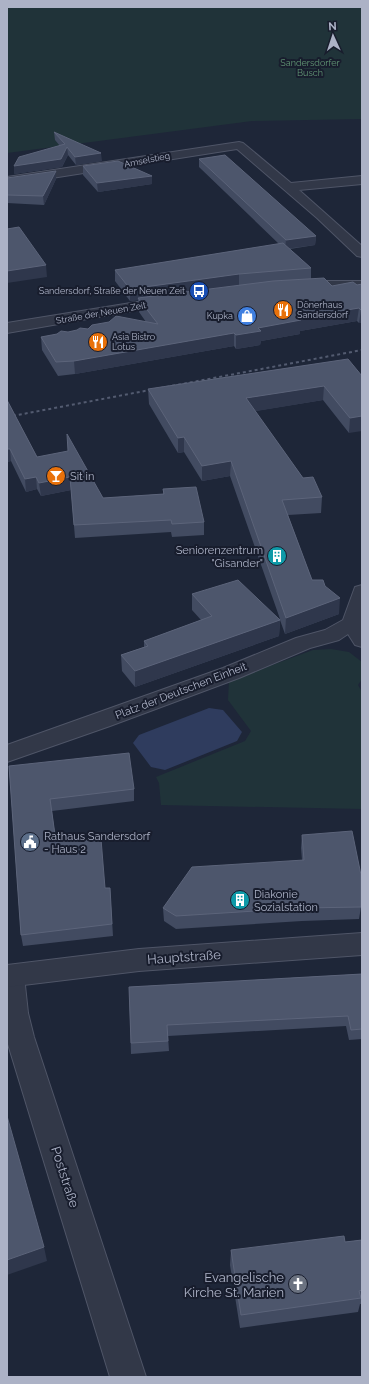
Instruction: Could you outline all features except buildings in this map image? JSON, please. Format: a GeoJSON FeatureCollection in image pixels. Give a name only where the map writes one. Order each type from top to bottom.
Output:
{"type":"FeatureCollection","features":[{"type":"Feature","properties":{"kind":"street","name":"Amselstieg"},"geometry":{"type":"LineString","coordinates":[[7,181],[131,164],[162,156],[239,145],[288,187]]}},
{"type":"Feature","properties":{"kind":"street"},"geometry":{"type":"LineString","coordinates":[[288,187],[362,180]]}},
{"type":"Feature","properties":{"kind":"street"},"geometry":{"type":"LineString","coordinates":[[288,187],[362,253]]}},
{"type":"Feature","properties":{"kind":"street"},"geometry":{"type":"LineString","coordinates":[[286,285],[362,285]]}},
{"type":"Feature","properties":{"kind":"street","name":"Straße der Neuen Zeit"},"geometry":{"type":"LineString","coordinates":[[7,328],[178,300]]}},
{"type":"Feature","properties":{"kind":"street","name":"Platz der Deutschen Einheit"},"geometry":{"type":"LineString","coordinates":[[7,754],[109,719],[303,643],[332,635],[357,632],[362,591]]}},
{"type":"Feature","properties":{"kind":"street","name":"Hauptstraße"},"geometry":{"type":"LineString","coordinates":[[8,976],[139,960],[362,944]]}},
{"type":"Feature","properties":{"kind":"street","name":"Poststraße"},"geometry":{"type":"LineString","coordinates":[[8,976],[14,1013],[20,1037],[128,1377]]}},
{"type":"Feature","properties":{"kind":"green space","name":"Sandersdorfer Busch"},"geometry":{"type":"Polygon","coordinates":[[[7,7],[362,7],[362,119],[252,121],[7,153],[7,7]]]}},
{"type":"Feature","properties":{"kind":"green space"},"geometry":{"type":"Polygon","coordinates":[[[331,649],[349,652],[362,662],[362,679],[358,685],[362,692],[362,809],[161,805],[159,783],[156,777],[245,741],[251,731],[228,700],[229,681],[313,650],[331,649]]]}},
{"type":"Feature","properties":{"kind":"water"},"geometry":{"type":"Polygon","coordinates":[[[209,708],[223,710],[242,732],[237,741],[165,770],[151,767],[133,743],[139,735],[209,708]]]}},
{"type":"Feature","properties":{"kind":"railway"},"geometry":{"type":"LineString","coordinates":[[7,417],[362,350]]}},
{"type":"Feature","properties":{"kind":"place","name":"Sandersdorf, Straße der Neuen Zeit"},"geometry":{"type":"Point","coordinates":[199,291]}},
{"type":"Feature","properties":{"kind":"place","name":"Dönerhaus Sandersdorf"},"geometry":{"type":"Point","coordinates":[283,310]}},
{"type":"Feature","properties":{"kind":"place","name":"Kupka"},"geometry":{"type":"Point","coordinates":[247,316]}},
{"type":"Feature","properties":{"kind":"place","name":"Asia Bistro Lotus"},"geometry":{"type":"Point","coordinates":[98,342]}},
{"type":"Feature","properties":{"kind":"place","name":"Sit in"},"geometry":{"type":"Point","coordinates":[56,476]}},
{"type":"Feature","properties":{"kind":"place","name":"Seniorenzentrum \"Gisander\""},"geometry":{"type":"Point","coordinates":[277,556]}},
{"type":"Feature","properties":{"kind":"place","name":"Rathaus Sandersdorf - Haus 2"},"geometry":{"type":"Point","coordinates":[30,842]}},
{"type":"Feature","properties":{"kind":"place","name":"Diakonie Sozialstation"},"geometry":{"type":"Point","coordinates":[240,900]}},
{"type":"Feature","properties":{"kind":"place","name":"Evangelische Kirche St. Marien"},"geometry":{"type":"Point","coordinates":[298,1284]}}]}
